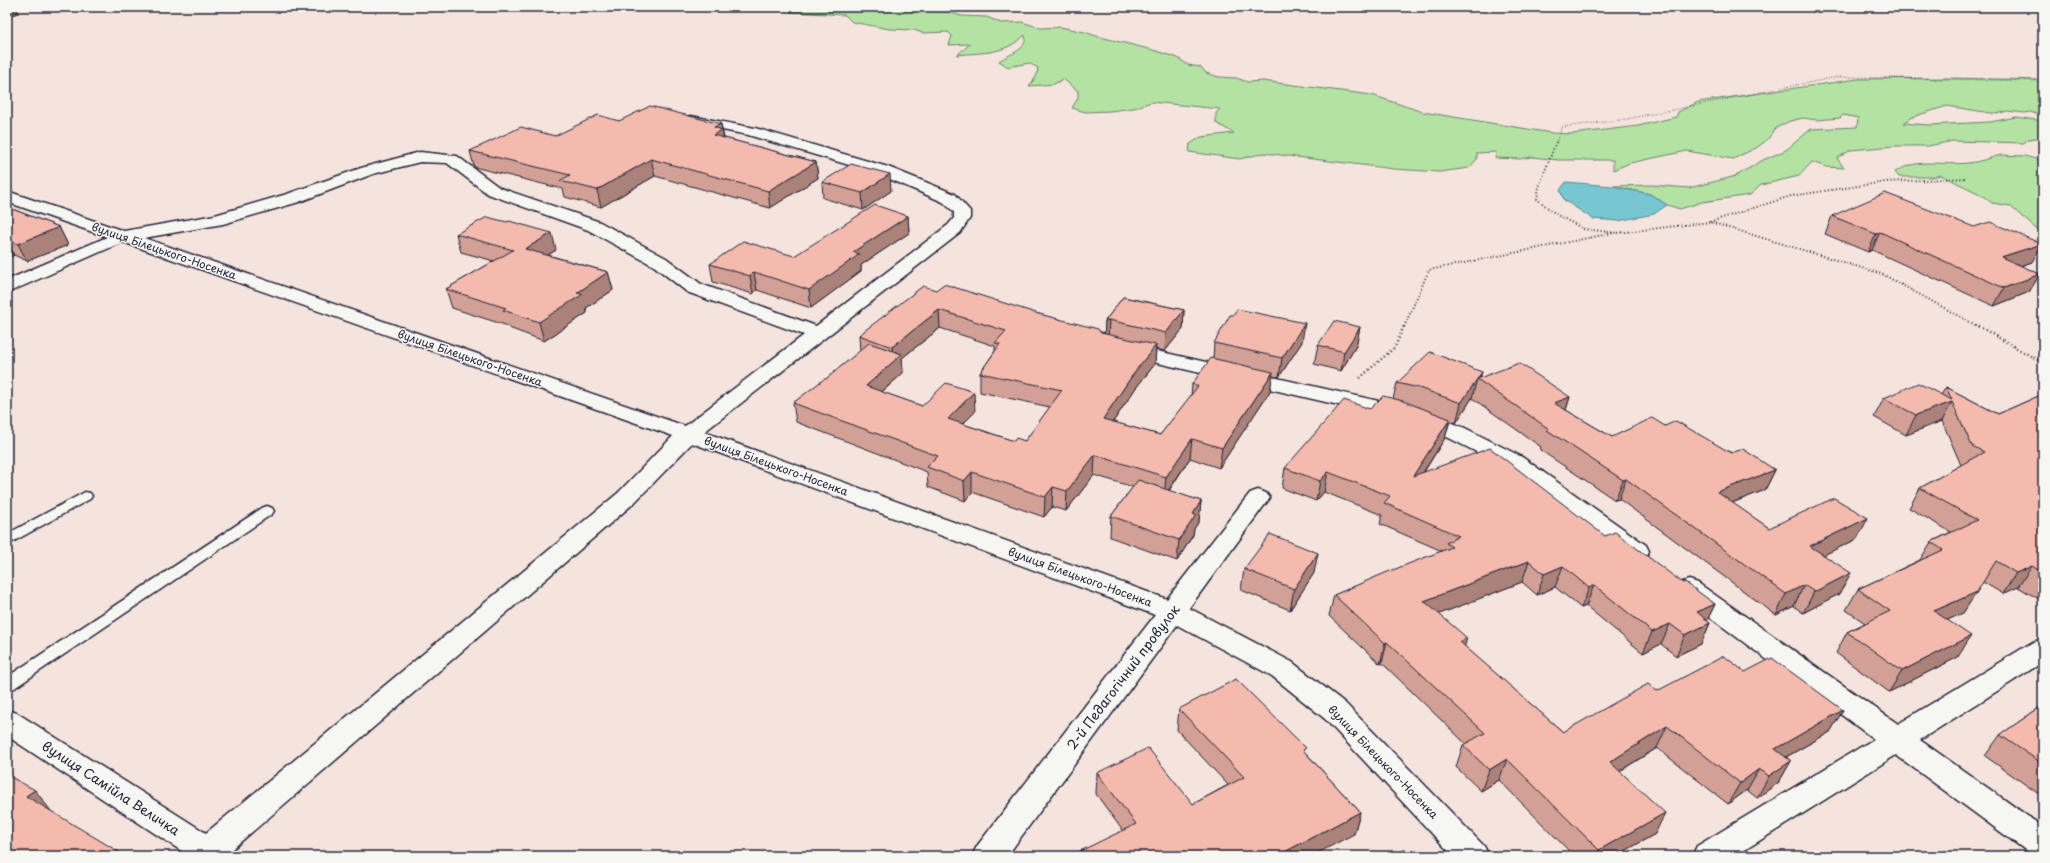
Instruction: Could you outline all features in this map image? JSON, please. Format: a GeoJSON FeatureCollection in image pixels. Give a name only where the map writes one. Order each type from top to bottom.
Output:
{"type":"FeatureCollection","features":[{"type":"Feature","properties":{"kind":"street"},"geometry":{"type":"LineString","coordinates":[[208,854],[626,498],[688,434],[954,229],[962,218],[962,211],[949,198],[882,170],[750,131],[675,118]]}},
{"type":"Feature","properties":{"kind":"street"},"geometry":{"type":"LineString","coordinates":[[7,287],[121,237],[217,220],[293,198],[367,171],[420,157],[451,159],[494,191],[594,226],[660,262],[694,288],[817,334]]}},
{"type":"Feature","properties":{"kind":"street","name":"вулиця Білецького-Носенка"},"geometry":{"type":"LineString","coordinates":[[7,196],[688,434],[1173,611],[1282,669],[1335,711],[1474,856]]}},
{"type":"Feature","properties":{"kind":"street"},"geometry":{"type":"LineString","coordinates":[[1108,346],[1272,384],[1338,397],[1406,414],[1457,433],[1514,462],[2043,845]]}},
{"type":"Feature","properties":{"kind":"street","name":"2-й Педагогічний провулок"},"geometry":{"type":"LineString","coordinates":[[988,856],[1258,498]]}},
{"type":"Feature","properties":{"kind":"street"},"geometry":{"type":"LineString","coordinates":[[1708,856],[2043,649]]}},
{"type":"Feature","properties":{"kind":"street","name":"вулиця Самійла Величка"},"geometry":{"type":"LineString","coordinates":[[7,721],[208,854]]}},
{"type":"Feature","properties":{"kind":"lane"},"geometry":{"type":"LineString","coordinates":[[7,540],[85,496]]}},
{"type":"Feature","properties":{"kind":"lane"},"geometry":{"type":"LineString","coordinates":[[7,685],[267,511]]}},
{"type":"Feature","properties":{"kind":"path"},"geometry":{"type":"LineString","coordinates":[[1617,233],[1584,229],[1558,215],[1537,199],[1539,187],[1562,127],[1622,120],[1837,77],[2043,81]]}},
{"type":"Feature","properties":{"kind":"path"},"geometry":{"type":"LineString","coordinates":[[1338,397],[1395,347],[1429,270],[1617,233],[1710,222],[1791,196],[1885,182],[1967,178]]}},
{"type":"Feature","properties":{"kind":"path"},"geometry":{"type":"LineString","coordinates":[[1710,222],[1882,274],[1950,310],[2043,363]]}},
{"type":"Feature","properties":{"kind":"green space"},"geometry":{"type":"Polygon","coordinates":[[[793,7],[918,7],[946,11],[961,16],[987,17],[1001,23],[1022,22],[1041,28],[1060,27],[1153,50],[1178,58],[1188,65],[1201,67],[1206,73],[1219,77],[1236,78],[1248,82],[1263,81],[1372,95],[1423,112],[1552,133],[1573,134],[1638,126],[1676,117],[1678,112],[1698,102],[1858,79],[1949,78],[2043,80],[2043,116],[2030,112],[2025,113],[2007,111],[1997,114],[1947,106],[1912,117],[1904,123],[1928,125],[1990,122],[2016,117],[2043,121],[2043,137],[2028,139],[2024,143],[1953,141],[1928,146],[1894,146],[1851,150],[1837,158],[1844,168],[1826,167],[1812,162],[1799,176],[1761,185],[1750,195],[1702,202],[1680,209],[1667,205],[1650,194],[1612,186],[1652,185],[1689,188],[1736,176],[1763,160],[1786,150],[1811,129],[1857,127],[1858,118],[1843,115],[1840,118],[1817,120],[1803,118],[1790,121],[1776,128],[1767,140],[1756,148],[1733,159],[1687,151],[1630,163],[1613,170],[1613,160],[1558,160],[1532,157],[1520,159],[1495,158],[1496,152],[1477,153],[1477,159],[1469,168],[1440,172],[1394,169],[1264,153],[1240,159],[1189,152],[1190,144],[1201,137],[1234,133],[1216,123],[1216,113],[1220,109],[1151,102],[1134,108],[1085,112],[1072,108],[1078,98],[1078,91],[1063,79],[1054,84],[1029,86],[1036,77],[1038,68],[1029,63],[1008,67],[999,61],[1017,51],[1024,45],[1025,35],[1009,46],[1001,49],[985,53],[957,55],[970,44],[949,45],[952,36],[948,32],[922,33],[914,30],[889,29],[852,22],[845,15],[790,12],[793,7]]]}},
{"type":"Feature","properties":{"kind":"green space"},"geometry":{"type":"Polygon","coordinates":[[[2001,155],[2025,156],[2043,161],[2043,231],[2035,228],[2010,206],[1992,203],[1980,194],[1941,175],[1932,177],[1899,177],[1895,172],[1904,167],[1921,163],[1968,163],[2001,155]]]}},
{"type":"Feature","properties":{"kind":"water"},"geometry":{"type":"Polygon","coordinates":[[[1566,182],[1612,186],[1650,194],[1667,205],[1654,214],[1618,221],[1593,219],[1564,200],[1560,190],[1566,182]]]}},
{"type":"Feature","properties":{"kind":"building"},"geometry":{"type":"Polygon","coordinates":[[[650,106],[721,124],[714,127],[722,130],[713,135],[816,162],[768,191],[651,159],[597,190],[560,181],[570,175],[470,151],[521,127],[555,136],[598,115],[619,121],[650,106]]]}},
{"type":"Feature","properties":{"kind":"building"},"geometry":{"type":"Polygon","coordinates":[[[851,164],[890,174],[862,193],[822,182],[851,164]]]}},
{"type":"Feature","properties":{"kind":"building"},"geometry":{"type":"Polygon","coordinates":[[[1885,193],[1974,227],[1990,222],[2042,244],[2001,257],[2040,274],[2004,288],[1880,232],[1876,234],[1832,216],[1885,193]]]}},
{"type":"Feature","properties":{"kind":"building"},"geometry":{"type":"Polygon","coordinates":[[[875,205],[908,216],[853,252],[860,254],[809,290],[754,272],[750,276],[710,264],[743,241],[794,256],[875,205]]]}},
{"type":"Feature","properties":{"kind":"building"},"geometry":{"type":"Polygon","coordinates":[[[7,207],[59,227],[18,244],[7,239],[7,207]]]}},
{"type":"Feature","properties":{"kind":"building"},"geometry":{"type":"Polygon","coordinates":[[[487,217],[507,222],[509,221],[552,233],[525,249],[608,272],[577,293],[583,294],[539,322],[503,310],[506,308],[446,289],[513,250],[456,234],[487,217]]]}},
{"type":"Feature","properties":{"kind":"building"},"geometry":{"type":"Polygon","coordinates":[[[944,284],[1039,314],[1098,329],[1101,333],[1156,345],[1136,370],[1103,419],[1160,435],[1198,386],[1192,384],[1211,358],[1273,372],[1222,448],[1192,439],[1166,477],[1095,455],[1067,491],[1053,487],[1045,497],[972,472],[964,481],[927,467],[938,456],[793,403],[826,379],[869,343],[902,354],[866,386],[922,406],[946,383],[974,392],[948,419],[1014,441],[1016,438],[1025,441],[1062,390],[980,373],[1000,344],[995,343],[1006,331],[939,310],[892,347],[859,335],[923,286],[936,290],[944,284]]]}},
{"type":"Feature","properties":{"kind":"building"},"geometry":{"type":"Polygon","coordinates":[[[1123,297],[1184,310],[1166,333],[1109,320],[1105,321],[1123,297]]]}},
{"type":"Feature","properties":{"kind":"building"},"geometry":{"type":"Polygon","coordinates":[[[1237,309],[1305,323],[1282,358],[1214,343],[1230,315],[1233,315],[1237,309]]]}},
{"type":"Feature","properties":{"kind":"building"},"geometry":{"type":"Polygon","coordinates":[[[1334,321],[1360,327],[1344,352],[1318,345],[1334,321]]]}},
{"type":"Feature","properties":{"kind":"building"},"geometry":{"type":"Polygon","coordinates":[[[1430,352],[1482,372],[1461,403],[1419,388],[1397,383],[1430,352]]]}},
{"type":"Feature","properties":{"kind":"building"},"geometry":{"type":"Polygon","coordinates":[[[1519,363],[1570,397],[1554,403],[1612,437],[1652,418],[1665,426],[1676,421],[1731,453],[1743,449],[1775,470],[1717,492],[1769,528],[1834,498],[1868,518],[1810,546],[1851,573],[1814,592],[1804,585],[1786,594],[1626,479],[1623,480],[1547,430],[1549,429],[1477,379],[1519,363]]]}},
{"type":"Feature","properties":{"kind":"building"},"geometry":{"type":"Polygon","coordinates":[[[1918,383],[1952,400],[1946,387],[1998,414],[2043,394],[2043,573],[2032,566],[2016,573],[1996,561],[1977,592],[1934,611],[1971,636],[1902,671],[1847,632],[1890,611],[1858,589],[1943,550],[1931,542],[1977,520],[1920,488],[1984,452],[1972,446],[1952,402],[1916,415],[1884,398],[1918,383]]]}},
{"type":"Feature","properties":{"kind":"building"},"geometry":{"type":"Polygon","coordinates":[[[1383,396],[1403,401],[1450,419],[1413,476],[1490,448],[1605,536],[1615,532],[1683,583],[1685,582],[1715,604],[1697,612],[1710,623],[1685,635],[1670,624],[1652,632],[1594,585],[1589,588],[1563,566],[1544,574],[1529,561],[1424,601],[1467,638],[1460,642],[1563,732],[1648,684],[1657,691],[1724,656],[1745,672],[1772,658],[1843,710],[1775,749],[1791,761],[1769,776],[1759,769],[1740,783],[1667,726],[1610,762],[1665,813],[1599,850],[1507,759],[1489,770],[1463,745],[1485,733],[1334,595],[1452,547],[1446,543],[1459,536],[1384,503],[1390,496],[1328,472],[1320,481],[1285,468],[1344,400],[1370,409],[1383,396]]]}},
{"type":"Feature","properties":{"kind":"building"},"geometry":{"type":"Polygon","coordinates":[[[1138,480],[1201,501],[1193,514],[1196,515],[1179,540],[1111,516],[1138,480]]]}},
{"type":"Feature","properties":{"kind":"building"},"geometry":{"type":"Polygon","coordinates":[[[1270,534],[1318,553],[1294,589],[1244,569],[1270,534]]]}},
{"type":"Feature","properties":{"kind":"building"},"geometry":{"type":"Polygon","coordinates":[[[1236,679],[1306,748],[1303,750],[1360,812],[1277,856],[1070,856],[1136,824],[1097,773],[1148,748],[1193,804],[1244,777],[1179,709],[1236,679]]]}},
{"type":"Feature","properties":{"kind":"building"},"geometry":{"type":"Polygon","coordinates":[[[2043,705],[2043,764],[2000,735],[2043,705]]]}},
{"type":"Feature","properties":{"kind":"building"},"geometry":{"type":"Polygon","coordinates":[[[7,775],[35,790],[26,796],[119,852],[114,856],[7,856],[7,775]]]}},
{"type":"Feature","properties":{"kind":"building"},"geometry":{"type":"Polygon","coordinates":[[[1406,849],[1413,856],[1393,856],[1406,849]]]}}]}
